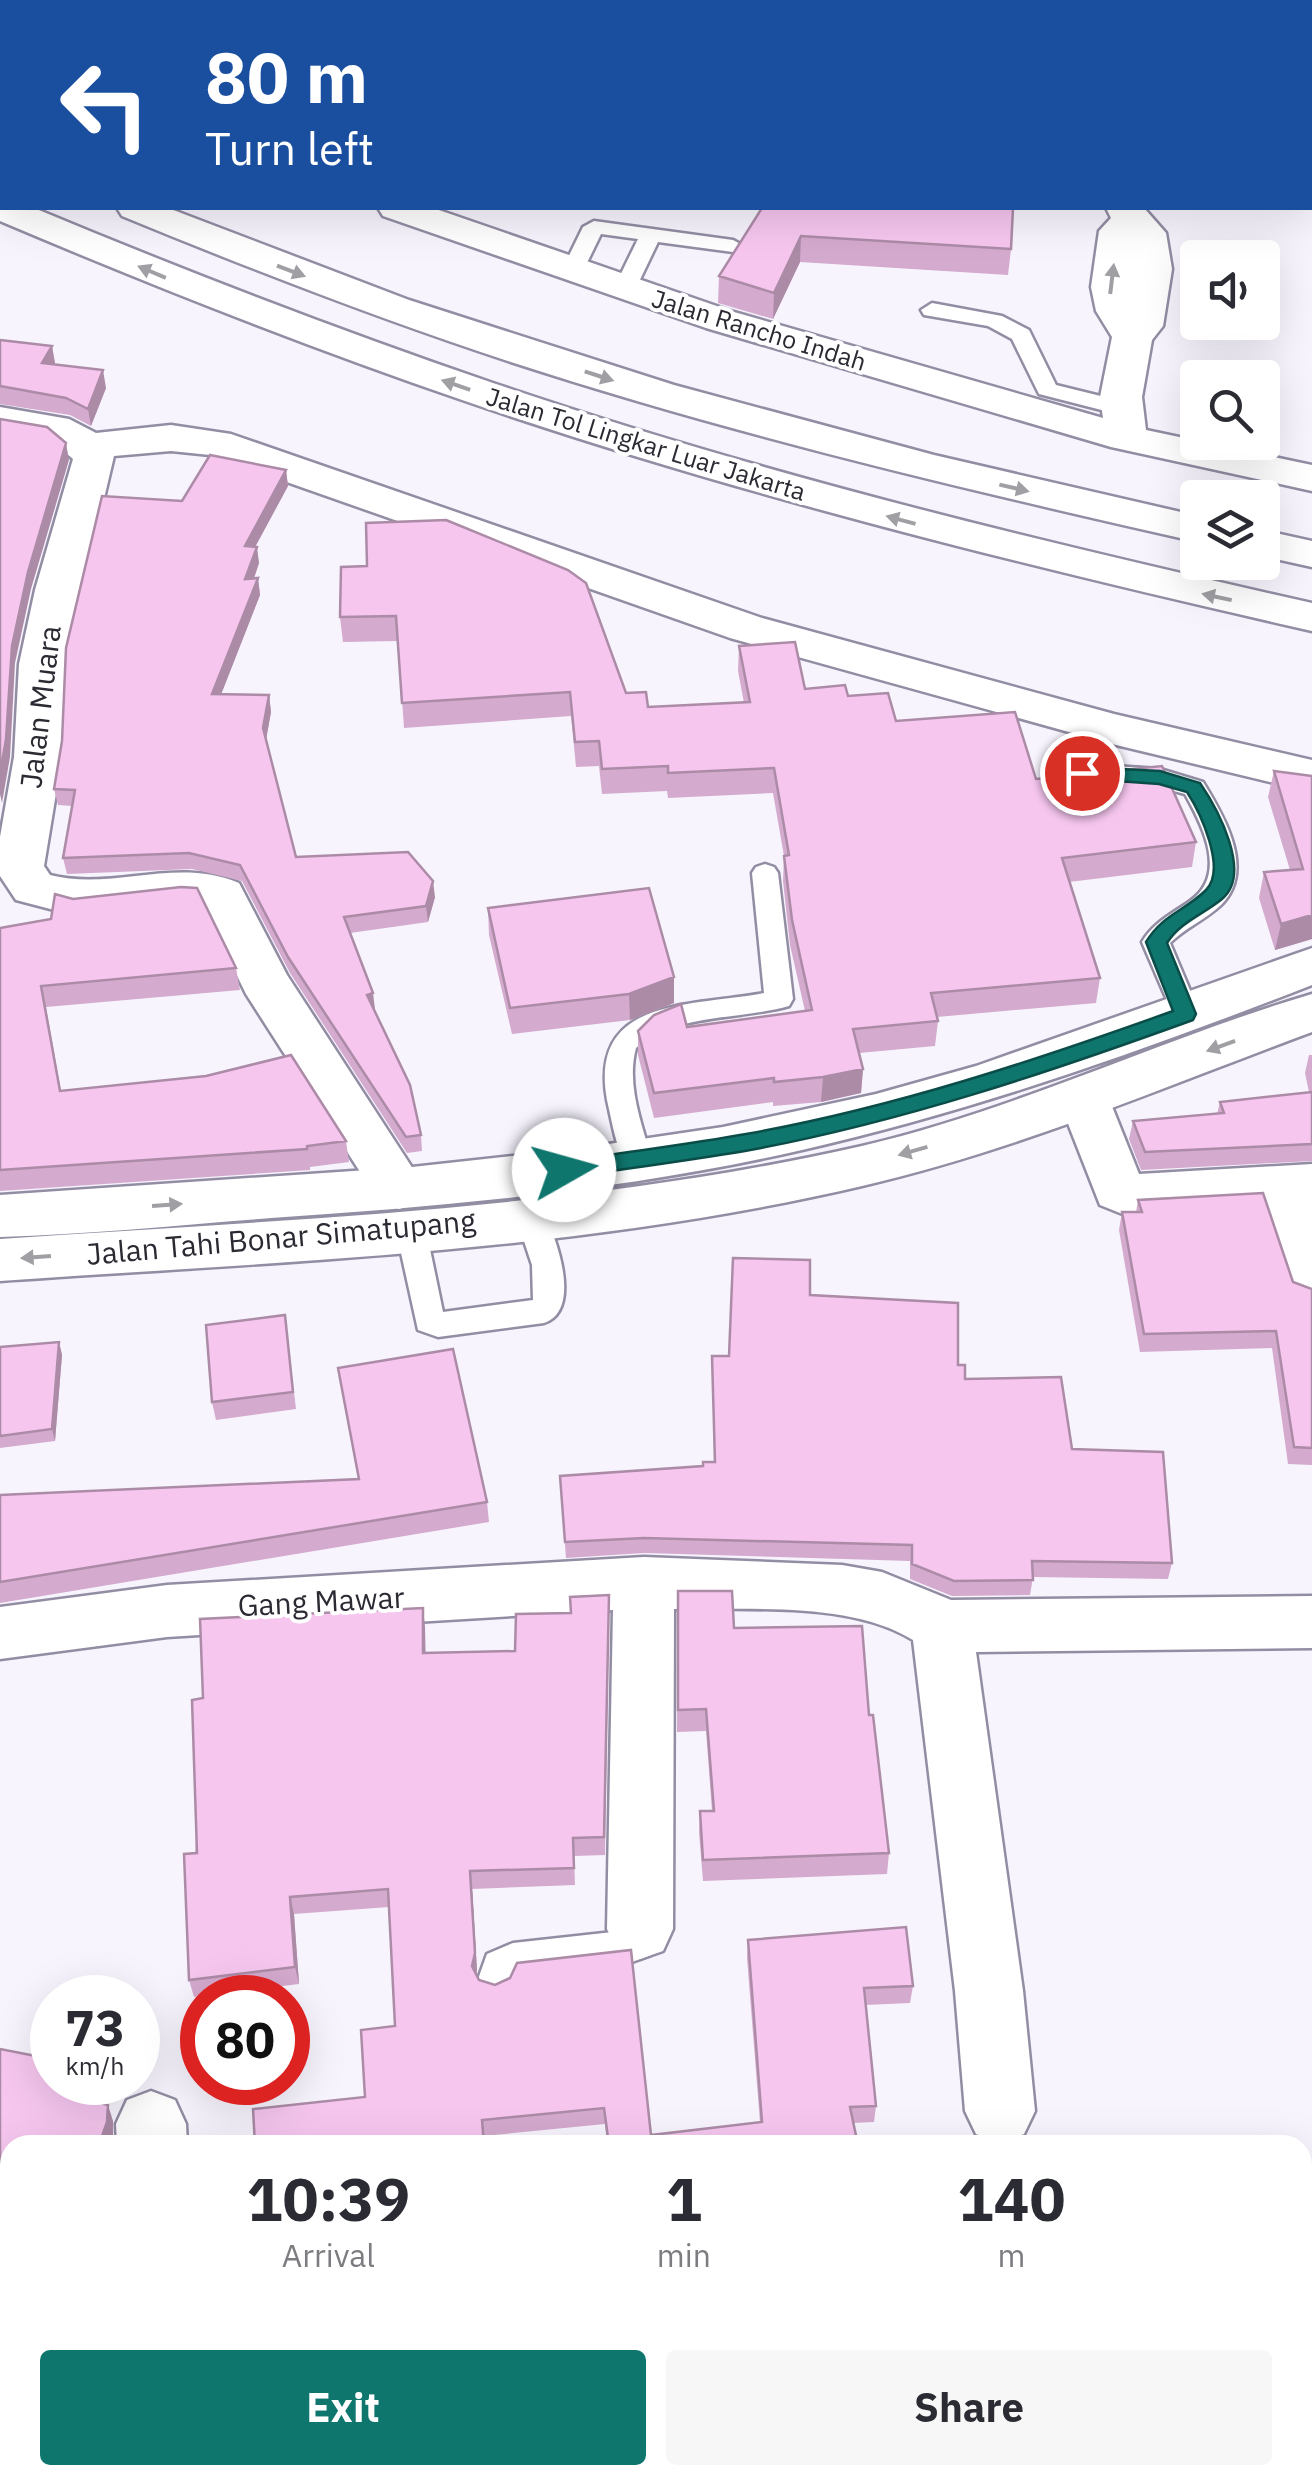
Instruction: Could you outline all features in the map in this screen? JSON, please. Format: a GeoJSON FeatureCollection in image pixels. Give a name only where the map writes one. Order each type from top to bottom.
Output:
{"type":"FeatureCollection","features":[{"type":"Feature","properties":{"kind":"main road","name":"Jalan Tol Lingkar Luar Jakarta"},"geometry":{"type":"LineString","coordinates":[[9,210],[164,277],[309,333],[606,434],[794,491],[1069,564],[1312,617]]}},
{"type":"Feature","properties":{"kind":"main road","name":"Jalan Tol Lingkar Luar Jakarta"},"geometry":{"type":"LineString","coordinates":[[141,210],[344,291],[622,384],[885,457],[1180,525]]}},
{"type":"Feature","properties":{"kind":"main road","name":"Jalan Rancho Indah"},"geometry":{"type":"LineString","coordinates":[[403,210],[720,320],[1124,423],[1312,478]]}},
{"type":"Feature","properties":{"kind":"main road"},"geometry":{"type":"LineString","coordinates":[[1124,423],[1132,336],[1115,317],[1109,298],[1118,231],[1128,214]]}},
{"type":"Feature","properties":{"kind":"main road"},"geometry":{"type":"LineString","coordinates":[[0,420],[78,436],[89,446],[171,438],[216,442],[746,628],[1112,729],[1312,776]]}},
{"type":"Feature","properties":{"kind":"main road","name":"Jalan Muara"},"geometry":{"type":"LineString","coordinates":[[89,446],[94,458],[42,664],[38,757],[20,867],[34,888],[77,899],[185,887],[206,888],[222,896],[264,981],[405,1210]]}},
{"type":"Feature","properties":{"kind":"main road"},"geometry":{"type":"LineString","coordinates":[[1280,547],[1312,554]]}},
{"type":"Feature","properties":{"kind":"main road","name":"Jalan Tahi Bonar Simatupang"},"geometry":{"type":"LineString","coordinates":[[0,1260],[405,1210],[637,1160],[747,1142],[876,1113],[1048,1064],[1312,966]]}},
{"type":"Feature","properties":{"kind":"main road","name":"Jalan Tahi Bonar Simatupang"},"geometry":{"type":"LineString","coordinates":[[0,1216],[405,1210],[531,1217],[759,1186],[864,1166],[1084,1098],[1312,1012]]}},
{"type":"Feature","properties":{"kind":"main road"},"geometry":{"type":"LineString","coordinates":[[1084,1098],[1119,1190],[1125,1195],[1296,1185],[1312,1284]]}},
{"type":"Feature","properties":{"kind":"main road"},"geometry":{"type":"LineString","coordinates":[[640,1929],[644,1583]]}},
{"type":"Feature","properties":{"kind":"main road","name":"Gang Mawar"},"geometry":{"type":"LineString","coordinates":[[0,1633],[167,1612],[644,1583],[862,1591],[926,1612],[942,1626]]}},
{"type":"Feature","properties":{"kind":"main road"},"geometry":{"type":"LineString","coordinates":[[1000,2111],[989,1991],[942,1626],[1312,1622]]}},
{"type":"Feature","properties":{"kind":"lane"},"geometry":{"type":"LineString","coordinates":[[573,270],[592,218],[650,236],[733,246]]}},
{"type":"Feature","properties":{"kind":"lane"},"geometry":{"type":"LineString","coordinates":[[625,288],[650,236]]}},
{"type":"Feature","properties":{"kind":"lane"},"geometry":{"type":"LineString","coordinates":[[932,310],[994,321],[1021,335],[1047,389],[1124,423]]}},
{"type":"Feature","properties":{"kind":"lane"},"geometry":{"type":"LineString","coordinates":[[1082,773],[1160,778],[1194,788],[1213,817],[1224,870],[1218,891],[1166,927],[1156,942],[1186,1014]]}},
{"type":"Feature","properties":{"kind":"lane"},"geometry":{"type":"LineString","coordinates":[[637,1160],[617,1060],[628,1036],[647,1023],[779,1000],[765,873]]}},
{"type":"Feature","properties":{"kind":"lane"},"geometry":{"type":"LineString","coordinates":[[405,1210],[430,1321],[438,1325],[544,1311],[550,1306],[547,1266],[531,1217]]}},
{"type":"Feature","properties":{"kind":"lane"},"geometry":{"type":"LineString","coordinates":[[495,1982],[500,1966],[513,1960],[624,1948],[638,1943],[640,1929]]}},
{"type":"Feature","properties":{"kind":"building"},"geometry":{"type":"Polygon","coordinates":[[[761,210],[1013,210],[1011,249],[801,236],[774,293],[719,276],[761,210]]]}},
{"type":"Feature","properties":{"kind":"building"},"geometry":{"type":"Polygon","coordinates":[[[0,340],[52,346],[42,363],[103,370],[88,409],[66,398],[0,386],[0,340]]]}},
{"type":"Feature","properties":{"kind":"building"},"geometry":{"type":"Polygon","coordinates":[[[0,419],[47,427],[66,443],[28,572],[12,646],[0,774],[0,419]]]}},
{"type":"Feature","properties":{"kind":"building"},"geometry":{"type":"Polygon","coordinates":[[[210,455],[286,470],[245,546],[257,547],[245,579],[258,578],[212,694],[269,695],[263,728],[296,857],[408,852],[433,881],[426,906],[344,917],[373,993],[367,995],[410,1085],[421,1135],[406,1137],[288,957],[240,865],[189,853],[63,858],[75,790],[54,789],[62,741],[66,648],[102,496],[182,501],[210,455]]]}},
{"type":"Feature","properties":{"kind":"building"},"geometry":{"type":"Polygon","coordinates":[[[446,520],[568,570],[586,583],[626,693],[646,692],[648,707],[750,702],[739,646],[795,642],[805,689],[845,685],[848,696],[888,693],[896,721],[1015,712],[1036,779],[1162,766],[1196,842],[1062,858],[1100,978],[931,993],[938,1021],[853,1029],[863,1069],[823,1077],[774,1082],[774,1078],[654,1093],[638,1031],[654,1015],[681,1004],[687,1027],[812,1010],[792,920],[784,856],[789,855],[774,768],[668,773],[668,766],[602,769],[599,741],[575,742],[570,692],[402,703],[396,616],[340,617],[341,567],[367,566],[366,523],[446,520]]]}},
{"type":"Feature","properties":{"kind":"building"},"geometry":{"type":"Polygon","coordinates":[[[1274,771],[1312,776],[1312,915],[1281,924],[1264,872],[1303,869],[1274,771]]]}},
{"type":"Feature","properties":{"kind":"building"},"geometry":{"type":"Polygon","coordinates":[[[197,888],[236,968],[41,986],[60,1091],[206,1076],[291,1055],[346,1141],[307,1149],[0,1170],[0,928],[51,919],[55,894],[73,899],[197,888]]]}},
{"type":"Feature","properties":{"kind":"building"},"geometry":{"type":"Polygon","coordinates":[[[649,888],[674,977],[629,994],[510,1008],[488,908],[649,888]]]}},
{"type":"Feature","properties":{"kind":"building"},"geometry":{"type":"Polygon","coordinates":[[[1312,1092],[1312,1144],[1145,1152],[1133,1121],[1224,1113],[1220,1102],[1312,1092]]]}},
{"type":"Feature","properties":{"kind":"building"},"geometry":{"type":"Polygon","coordinates":[[[1263,1193],[1293,1282],[1312,1289],[1312,1448],[1294,1447],[1276,1331],[1144,1334],[1122,1212],[1142,1212],[1138,1200],[1263,1193]]]}},
{"type":"Feature","properties":{"kind":"building"},"geometry":{"type":"Polygon","coordinates":[[[733,1258],[810,1260],[810,1295],[958,1303],[958,1365],[965,1365],[965,1379],[1061,1377],[1072,1449],[1163,1452],[1172,1563],[1032,1561],[1033,1580],[954,1581],[912,1564],[912,1545],[644,1538],[565,1542],[560,1476],[715,1462],[712,1356],[729,1356],[733,1258]]]}},
{"type":"Feature","properties":{"kind":"building"},"geometry":{"type":"Polygon","coordinates":[[[285,1315],[293,1392],[212,1402],[206,1325],[285,1315]]]}},
{"type":"Feature","properties":{"kind":"building"},"geometry":{"type":"Polygon","coordinates":[[[59,1342],[52,1429],[0,1436],[0,1347],[59,1342]]]}},
{"type":"Feature","properties":{"kind":"building"},"geometry":{"type":"Polygon","coordinates":[[[453,1349],[487,1502],[0,1582],[0,1495],[359,1479],[338,1368],[453,1349]]]}},
{"type":"Feature","properties":{"kind":"building"},"geometry":{"type":"Polygon","coordinates":[[[678,1591],[732,1591],[734,1628],[862,1626],[869,1715],[873,1715],[889,1853],[703,1860],[700,1811],[714,1811],[706,1709],[678,1710],[678,1591]]]}},
{"type":"Feature","properties":{"kind":"building"},"geometry":{"type":"Polygon","coordinates":[[[609,1595],[604,1837],[573,1838],[574,1868],[470,1871],[475,1953],[472,1966],[479,1980],[495,1985],[510,1978],[517,1963],[631,1950],[651,2135],[608,2135],[604,2108],[482,2120],[483,2135],[254,2135],[253,2109],[365,2097],[361,2030],[395,2026],[388,1889],[290,1897],[295,1967],[230,1975],[189,1975],[184,1854],[197,1853],[192,1700],[203,1698],[200,1619],[423,1608],[423,1653],[515,1651],[516,1614],[571,1613],[570,1597],[609,1595]]]}},
{"type":"Feature","properties":{"kind":"building"},"geometry":{"type":"Polygon","coordinates":[[[906,1927],[913,1986],[864,1988],[876,2106],[850,2107],[856,2135],[651,2135],[762,2122],[748,1940],[906,1927]]]}},
{"type":"Feature","properties":{"kind":"building"},"geometry":{"type":"Polygon","coordinates":[[[0,2049],[30,2055],[30,2105],[108,2105],[102,2135],[0,2135],[0,2049]]]}},
{"type":"Feature","properties":{"kind":"route"},"geometry":{"type":"LineString","coordinates":[[564,1170],[747,1142],[876,1113],[1048,1064],[1186,1014],[1156,942],[1166,927],[1218,891],[1224,870],[1213,817],[1194,788],[1160,778],[1082,773]]}}]}
